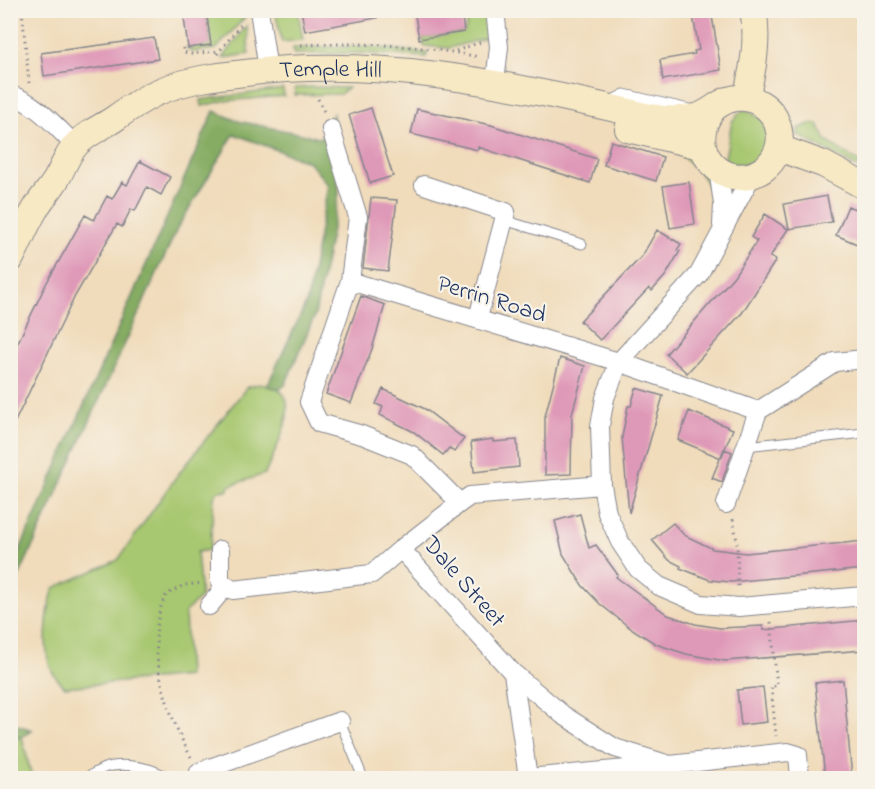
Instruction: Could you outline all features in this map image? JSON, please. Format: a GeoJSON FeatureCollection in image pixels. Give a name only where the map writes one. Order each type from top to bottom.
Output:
{"type":"FeatureCollection","features":[{"type":"Feature","properties":{"kind":"street"},"geometry":{"type":"LineString","coordinates":[[495,10],[497,35],[495,82]]}},
{"type":"Feature","properties":{"kind":"street"},"geometry":{"type":"LineString","coordinates":[[753,10],[756,27],[751,77],[746,98],[766,107],[775,117],[779,129],[779,148],[771,162],[752,175],[729,219],[722,227],[699,274],[619,362],[605,398],[600,426],[602,485],[607,513],[620,543],[638,568],[658,586],[682,598],[725,608],[864,596]]}},
{"type":"Feature","properties":{"kind":"street"},"geometry":{"type":"LineString","coordinates":[[252,14],[268,70]]}},
{"type":"Feature","properties":{"kind":"street","name":"Temple Hill"},"geometry":{"type":"LineString","coordinates":[[75,145],[140,101],[160,91],[209,77],[268,70],[312,67],[372,68],[495,82],[662,120],[706,112],[730,99],[746,98]]}},
{"type":"Feature","properties":{"kind":"street"},"geometry":{"type":"LineString","coordinates":[[10,95],[20,97],[39,111],[75,145],[56,180],[36,207],[10,260]]}},
{"type":"Feature","properties":{"kind":"street"},"geometry":{"type":"LineString","coordinates":[[601,106],[620,126],[701,146]]}},
{"type":"Feature","properties":{"kind":"street"},"geometry":{"type":"LineString","coordinates":[[706,112],[701,146],[709,160],[733,176],[752,175]]}},
{"type":"Feature","properties":{"kind":"street"},"geometry":{"type":"LineString","coordinates":[[331,129],[357,217],[350,281],[309,402],[319,423],[362,435],[412,455],[460,503],[470,496],[602,485]]}},
{"type":"Feature","properties":{"kind":"street"},"geometry":{"type":"LineString","coordinates":[[779,148],[823,164],[864,186]]}},
{"type":"Feature","properties":{"kind":"street"},"geometry":{"type":"LineString","coordinates":[[718,168],[723,204],[722,227]]}},
{"type":"Feature","properties":{"kind":"street"},"geometry":{"type":"LineString","coordinates":[[424,185],[506,212],[478,318]]}},
{"type":"Feature","properties":{"kind":"street","name":"Perrin Road"},"geometry":{"type":"LineString","coordinates":[[350,281],[619,362],[758,411]]}},
{"type":"Feature","properties":{"kind":"street"},"geometry":{"type":"LineString","coordinates":[[726,504],[758,411],[835,362],[864,359]]}},
{"type":"Feature","properties":{"kind":"street","name":"Dale Street"},"geometry":{"type":"LineString","coordinates":[[460,503],[401,549],[513,673],[563,715],[615,748],[670,765]]}},
{"type":"Feature","properties":{"kind":"street"},"geometry":{"type":"LineString","coordinates":[[223,585],[233,590],[345,579],[372,574],[401,549]]}},
{"type":"Feature","properties":{"kind":"street"},"geometry":{"type":"LineString","coordinates":[[209,606],[223,585],[220,550]]}},
{"type":"Feature","properties":{"kind":"street","name":"Dale Street"},"geometry":{"type":"LineString","coordinates":[[513,673],[528,778],[777,753]]}},
{"type":"Feature","properties":{"kind":"street"},"geometry":{"type":"LineString","coordinates":[[200,772],[340,721]]}},
{"type":"Feature","properties":{"kind":"street"},"geometry":{"type":"LineString","coordinates":[[777,753],[798,755],[800,778]]}},
{"type":"Feature","properties":{"kind":"lane"},"geometry":{"type":"LineString","coordinates":[[504,220],[582,244]]}},
{"type":"Feature","properties":{"kind":"lane"},"geometry":{"type":"LineString","coordinates":[[746,446],[864,433]]}},
{"type":"Feature","properties":{"kind":"lane"},"geometry":{"type":"LineString","coordinates":[[340,721],[363,778]]}},
{"type":"Feature","properties":{"kind":"lane"},"geometry":{"type":"LineString","coordinates":[[85,778],[106,767],[127,766],[155,770],[169,778]]}},
{"type":"Feature","properties":{"kind":"path"},"geometry":{"type":"LineString","coordinates":[[22,10],[30,82]]}},
{"type":"Feature","properties":{"kind":"path"},"geometry":{"type":"LineString","coordinates":[[216,55],[252,14]]}},
{"type":"Feature","properties":{"kind":"path"},"geometry":{"type":"LineString","coordinates":[[455,52],[497,35]]}},
{"type":"Feature","properties":{"kind":"path"},"geometry":{"type":"LineString","coordinates":[[184,60],[183,50],[191,54],[218,51]]}},
{"type":"Feature","properties":{"kind":"path"},"geometry":{"type":"LineString","coordinates":[[436,51],[482,57]]}},
{"type":"Feature","properties":{"kind":"path"},"geometry":{"type":"LineString","coordinates":[[736,524],[739,582]]}},
{"type":"Feature","properties":{"kind":"path"},"geometry":{"type":"LineString","coordinates":[[183,744],[160,682],[159,617],[166,595],[174,589],[184,585],[223,585]]}},
{"type":"Feature","properties":{"kind":"path"},"geometry":{"type":"LineString","coordinates":[[771,628],[777,686],[771,686],[777,753]]}},
{"type":"Feature","properties":{"kind":"green space"},"geometry":{"type":"Polygon","coordinates":[[[206,11],[246,11],[247,15],[216,49],[192,52],[186,48],[211,44],[206,11]]]}},
{"type":"Feature","properties":{"kind":"green space"},"geometry":{"type":"Polygon","coordinates":[[[275,11],[298,11],[303,40],[282,42],[275,11]]]}},
{"type":"Feature","properties":{"kind":"green space"},"geometry":{"type":"Polygon","coordinates":[[[487,13],[490,37],[449,48],[424,46],[423,38],[464,32],[470,15],[487,13]]]}},
{"type":"Feature","properties":{"kind":"green space"},"geometry":{"type":"Polygon","coordinates":[[[247,25],[249,54],[223,58],[247,25]]]}},
{"type":"Feature","properties":{"kind":"green space"},"geometry":{"type":"Polygon","coordinates":[[[362,46],[427,53],[426,57],[361,53],[294,54],[293,48],[362,46]]]}},
{"type":"Feature","properties":{"kind":"green space"},"geometry":{"type":"Polygon","coordinates":[[[295,88],[348,88],[340,94],[295,95],[295,88]]]}},
{"type":"Feature","properties":{"kind":"green space"},"geometry":{"type":"Polygon","coordinates":[[[283,89],[284,96],[223,101],[202,106],[201,100],[283,89]]]}},
{"type":"Feature","properties":{"kind":"green space"},"geometry":{"type":"Polygon","coordinates":[[[743,110],[749,111],[766,122],[770,145],[754,165],[724,163],[732,121],[743,110]]]}},
{"type":"Feature","properties":{"kind":"green space"},"geometry":{"type":"Polygon","coordinates":[[[214,111],[238,121],[321,138],[333,114],[339,193],[315,315],[285,385],[280,389],[267,386],[307,301],[328,185],[309,162],[234,134],[178,227],[11,594],[11,570],[214,111]]]}},
{"type":"Feature","properties":{"kind":"green space"},"geometry":{"type":"Polygon","coordinates":[[[809,124],[818,124],[826,141],[864,165],[864,171],[798,135],[798,129],[809,124]]]}},
{"type":"Feature","properties":{"kind":"green space"},"geometry":{"type":"Polygon","coordinates":[[[680,150],[700,165],[710,179],[713,187],[716,220],[711,219],[711,198],[706,181],[678,153],[680,150]]]}},
{"type":"Feature","properties":{"kind":"green space"},"geometry":{"type":"Polygon","coordinates":[[[260,384],[279,390],[285,397],[288,406],[287,418],[265,474],[228,486],[228,490],[218,491],[214,497],[210,550],[197,552],[201,597],[185,612],[188,676],[65,687],[53,673],[47,654],[47,618],[54,588],[118,560],[176,477],[247,387],[260,384]]]}},
{"type":"Feature","properties":{"kind":"green space"},"geometry":{"type":"Polygon","coordinates":[[[11,723],[32,730],[22,737],[32,778],[11,778],[11,723]]]}},
{"type":"Feature","properties":{"kind":"green space"},"geometry":{"type":"Polygon","coordinates":[[[11,723],[32,730],[22,737],[11,739],[11,723]]]}},
{"type":"Feature","properties":{"kind":"green space"},"geometry":{"type":"Polygon","coordinates":[[[113,773],[139,774],[159,778],[100,778],[113,773]]]}},
{"type":"Feature","properties":{"kind":"building"},"geometry":{"type":"Polygon","coordinates":[[[183,10],[206,10],[211,45],[188,48],[183,10]]]}},
{"type":"Feature","properties":{"kind":"building"},"geometry":{"type":"Polygon","coordinates":[[[301,10],[376,10],[377,18],[305,31],[301,10]]]}},
{"type":"Feature","properties":{"kind":"building"},"geometry":{"type":"Polygon","coordinates":[[[414,10],[461,10],[464,32],[419,39],[414,10]]]}},
{"type":"Feature","properties":{"kind":"building"},"geometry":{"type":"Polygon","coordinates":[[[692,10],[711,10],[721,70],[663,80],[660,60],[695,54],[694,51],[699,50],[692,10]]]}},
{"type":"Feature","properties":{"kind":"building"},"geometry":{"type":"Polygon","coordinates":[[[154,38],[158,59],[44,76],[41,53],[154,38]]]}},
{"type":"Feature","properties":{"kind":"building"},"geometry":{"type":"Polygon","coordinates":[[[371,108],[393,176],[370,183],[349,115],[371,108]]]}},
{"type":"Feature","properties":{"kind":"building"},"geometry":{"type":"Polygon","coordinates":[[[417,109],[491,125],[597,159],[590,183],[478,147],[478,150],[411,134],[417,109]]]}},
{"type":"Feature","properties":{"kind":"building"},"geometry":{"type":"Polygon","coordinates":[[[611,141],[663,157],[656,181],[604,165],[611,141]]]}},
{"type":"Feature","properties":{"kind":"building"},"geometry":{"type":"Polygon","coordinates":[[[140,161],[170,177],[161,195],[147,187],[135,211],[131,209],[122,227],[117,224],[75,296],[10,432],[10,359],[46,284],[85,215],[94,220],[107,196],[112,199],[122,182],[127,185],[140,161]]]}},
{"type":"Feature","properties":{"kind":"building"},"geometry":{"type":"Polygon","coordinates":[[[689,182],[695,224],[670,228],[663,186],[689,182]]]}},
{"type":"Feature","properties":{"kind":"building"},"geometry":{"type":"Polygon","coordinates":[[[827,196],[832,222],[789,229],[784,204],[827,196]]]}},
{"type":"Feature","properties":{"kind":"building"},"geometry":{"type":"Polygon","coordinates":[[[371,198],[397,200],[388,271],[363,268],[371,198]]]}},
{"type":"Feature","properties":{"kind":"building"},"geometry":{"type":"Polygon","coordinates":[[[848,206],[864,213],[864,247],[836,235],[848,206]]]}},
{"type":"Feature","properties":{"kind":"building"},"geometry":{"type":"Polygon","coordinates":[[[765,214],[788,229],[770,257],[776,260],[742,313],[687,373],[666,354],[734,276],[757,241],[751,237],[765,214]]]}},
{"type":"Feature","properties":{"kind":"building"},"geometry":{"type":"Polygon","coordinates":[[[657,230],[681,244],[677,250],[680,251],[666,275],[652,291],[649,288],[600,340],[580,321],[642,256],[657,230]]]}},
{"type":"Feature","properties":{"kind":"building"},"geometry":{"type":"Polygon","coordinates":[[[361,296],[385,305],[372,349],[351,403],[326,394],[361,296]]]}},
{"type":"Feature","properties":{"kind":"building"},"geometry":{"type":"Polygon","coordinates":[[[560,358],[585,366],[572,414],[571,474],[545,475],[545,416],[560,358]]]}},
{"type":"Feature","properties":{"kind":"building"},"geometry":{"type":"Polygon","coordinates":[[[636,388],[663,396],[629,513],[622,437],[628,406],[631,406],[636,388]]]}},
{"type":"Feature","properties":{"kind":"building"},"geometry":{"type":"Polygon","coordinates":[[[383,389],[425,409],[464,439],[454,452],[449,448],[443,455],[414,432],[380,415],[383,407],[376,404],[383,389]]]}},
{"type":"Feature","properties":{"kind":"building"},"geometry":{"type":"Polygon","coordinates":[[[689,411],[733,429],[721,458],[678,440],[689,411]]]}},
{"type":"Feature","properties":{"kind":"building"},"geometry":{"type":"Polygon","coordinates":[[[493,439],[493,442],[517,440],[519,467],[474,472],[471,442],[493,439]]]}},
{"type":"Feature","properties":{"kind":"building"},"geometry":{"type":"Polygon","coordinates":[[[724,449],[732,452],[722,482],[712,478],[724,449]]]}},
{"type":"Feature","properties":{"kind":"building"},"geometry":{"type":"Polygon","coordinates":[[[580,514],[589,548],[596,545],[618,575],[616,577],[668,615],[695,624],[720,628],[763,626],[763,630],[864,620],[864,650],[725,661],[686,654],[656,644],[629,627],[600,604],[582,585],[563,554],[555,521],[580,514]]]}},
{"type":"Feature","properties":{"kind":"building"},"geometry":{"type":"Polygon","coordinates":[[[673,523],[684,535],[713,549],[746,553],[864,541],[864,569],[731,582],[710,580],[680,568],[681,566],[669,560],[652,540],[673,523]]]}},
{"type":"Feature","properties":{"kind":"building"},"geometry":{"type":"Polygon","coordinates":[[[843,680],[852,778],[825,778],[815,683],[843,680]]]}},
{"type":"Feature","properties":{"kind":"building"},"geometry":{"type":"Polygon","coordinates":[[[763,687],[767,722],[741,725],[737,690],[763,687]]]}}]}
